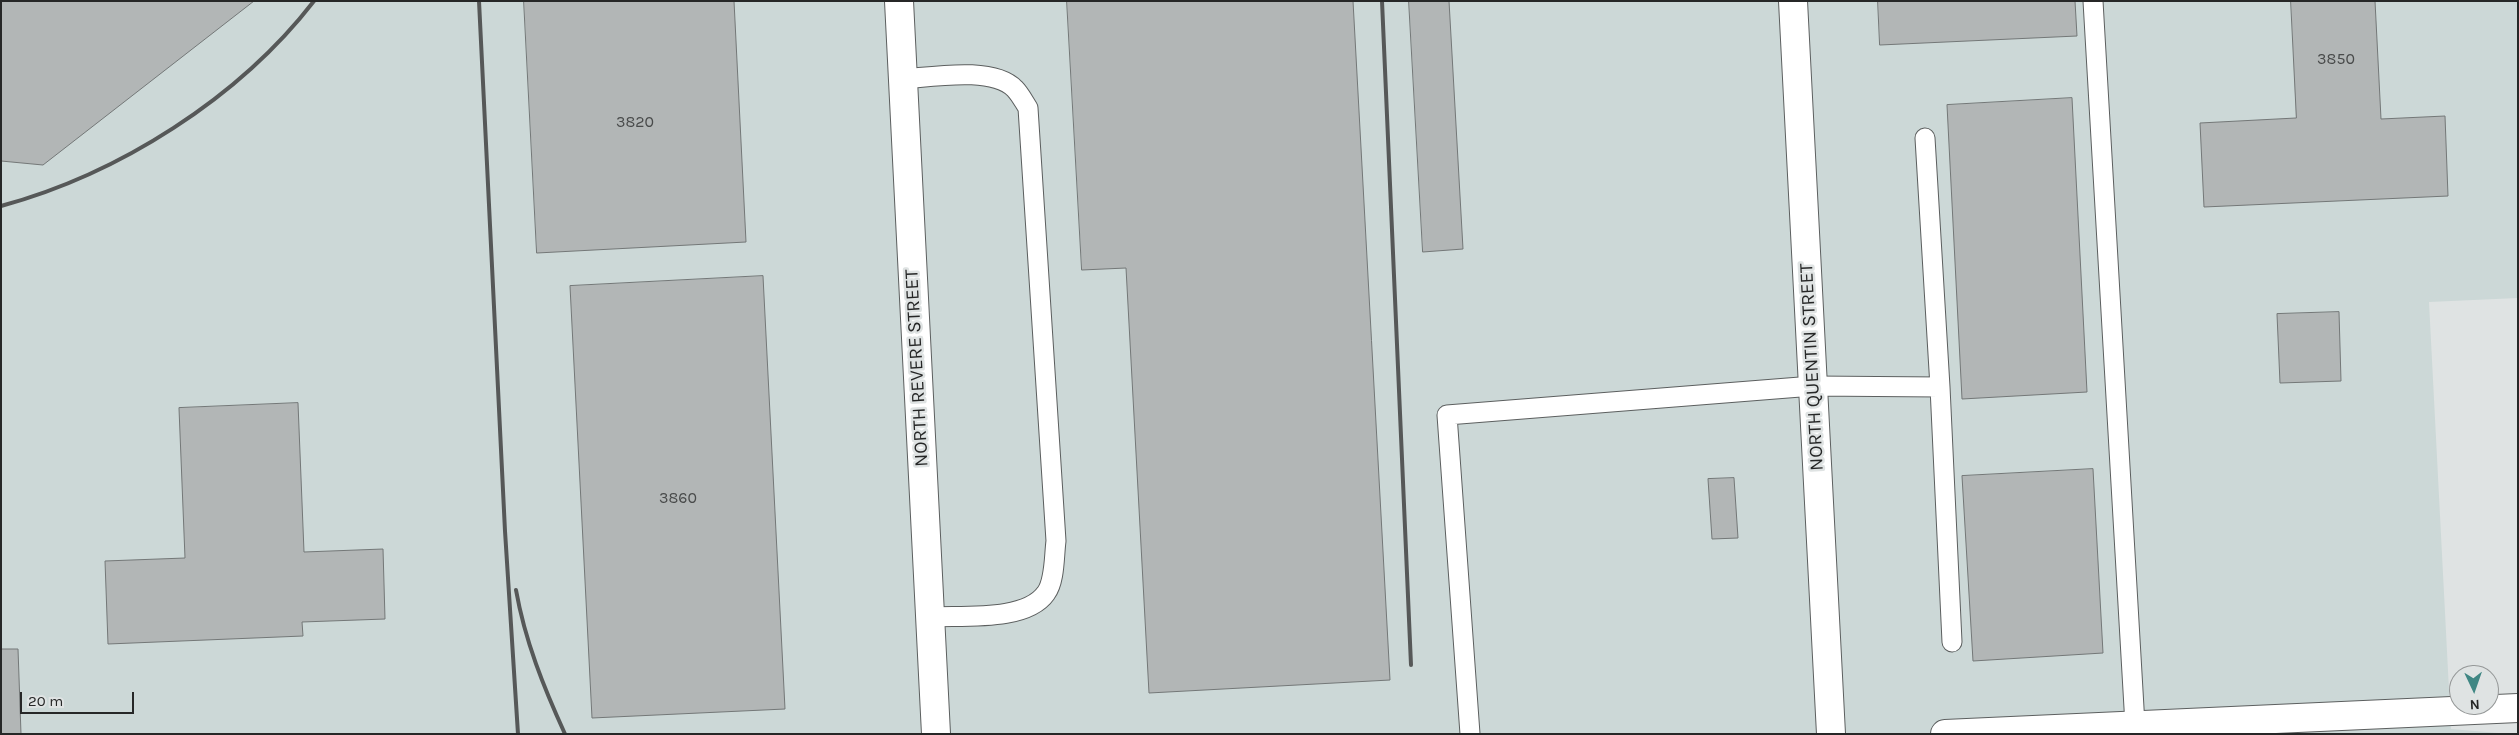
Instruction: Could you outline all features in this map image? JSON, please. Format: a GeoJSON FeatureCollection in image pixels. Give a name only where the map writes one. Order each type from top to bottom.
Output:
{"type":"FeatureCollection","features":[{"type":"Feature","properties":{"kind":"street","name":"NORTH REVERE STREET"},"geometry":{"type":"LineString","coordinates":[[899,1],[936,734]]}},
{"type":"Feature","properties":{"kind":"street","name":"NORTH QUENTIN STREET"},"geometry":{"type":"LineString","coordinates":[[1793,1],[1831,734]]}},
{"type":"Feature","properties":{"kind":"street"},"geometry":{"type":"LineString","coordinates":[[1945,734],[2518,708]]}},
{"type":"Feature","properties":{"kind":"lane"},"geometry":{"type":"LineString","coordinates":[[2093,1],[2135,725]]}},
{"type":"Feature","properties":{"kind":"lane"},"geometry":{"type":"LineString","coordinates":[[903,79],[963,75],[994,77],[1015,88],[1028,108],[1056,541],[1051,579],[1047,593],[1031,608],[1016,613],[930,617]]}},
{"type":"Feature","properties":{"kind":"lane"},"geometry":{"type":"LineString","coordinates":[[1925,138],[1940,387],[1952,642]]}},
{"type":"Feature","properties":{"kind":"lane"},"geometry":{"type":"LineString","coordinates":[[1470,734],[1447,415],[1813,386],[1940,387]]}},
{"type":"Feature","properties":{"kind":"shaded area"},"geometry":{"type":"Polygon","coordinates":[[[1,1],[2518,1],[2518,298],[2429,302],[2451,729],[2510,734],[1,734],[1,1]]]}},
{"type":"Feature","properties":{"kind":"building"},"geometry":{"type":"Polygon","coordinates":[[[1,1],[254,1],[43,165],[1,161],[1,1]]]}},
{"type":"Feature","properties":{"kind":"building"},"geometry":{"type":"Polygon","coordinates":[[[524,1],[734,1],[746,242],[537,253],[524,1]]]}},
{"type":"Feature","properties":{"kind":"building"},"geometry":{"type":"Polygon","coordinates":[[[1067,1],[1353,1],[1390,680],[1149,693],[1126,268],[1082,270],[1067,1]]]}},
{"type":"Feature","properties":{"kind":"building"},"geometry":{"type":"Polygon","coordinates":[[[1409,1],[1449,1],[1463,249],[1423,252],[1409,1]]]}},
{"type":"Feature","properties":{"kind":"building"},"geometry":{"type":"Polygon","coordinates":[[[1878,1],[2075,1],[2077,36],[1880,45],[1878,1]]]}},
{"type":"Feature","properties":{"kind":"building"},"geometry":{"type":"Polygon","coordinates":[[[2291,1],[2375,1],[2381,119],[2445,116],[2448,196],[2204,207],[2200,123],[2296,118],[2291,1]]]}},
{"type":"Feature","properties":{"kind":"building"},"geometry":{"type":"Polygon","coordinates":[[[2072,98],[2087,392],[1962,399],[1947,105],[2072,98]]]}},
{"type":"Feature","properties":{"kind":"building"},"geometry":{"type":"Polygon","coordinates":[[[763,276],[785,709],[592,718],[570,286],[763,276]]]}},
{"type":"Feature","properties":{"kind":"building"},"geometry":{"type":"Polygon","coordinates":[[[2339,312],[2341,381],[2280,383],[2277,314],[2339,312]]]}},
{"type":"Feature","properties":{"kind":"building"},"geometry":{"type":"Polygon","coordinates":[[[298,403],[304,552],[383,549],[385,619],[302,622],[303,636],[108,644],[105,561],[185,558],[179,408],[298,403]]]}},
{"type":"Feature","properties":{"kind":"building"},"geometry":{"type":"Polygon","coordinates":[[[2093,469],[2103,653],[1973,661],[1962,476],[2093,469]]]}},
{"type":"Feature","properties":{"kind":"building"},"geometry":{"type":"Polygon","coordinates":[[[1734,478],[1738,538],[1712,539],[1708,479],[1734,478]]]}},
{"type":"Feature","properties":{"kind":"building"},"geometry":{"type":"Polygon","coordinates":[[[1,649],[18,649],[21,734],[1,734],[1,649]]]}},
{"type":"Feature","properties":{"kind":"railway"},"geometry":{"type":"LineString","coordinates":[[1,206],[45,192],[89,174],[132,153],[174,128],[213,100],[250,69],[284,36],[314,1]]}},
{"type":"Feature","properties":{"kind":"railway"},"geometry":{"type":"LineString","coordinates":[[479,1],[505,531],[518,734]]}},
{"type":"Feature","properties":{"kind":"railway"},"geometry":{"type":"LineString","coordinates":[[1382,1],[1411,665]]}},
{"type":"Feature","properties":{"kind":"railway"},"geometry":{"type":"LineString","coordinates":[[516,590],[524,628],[536,664],[565,734]]}}]}
